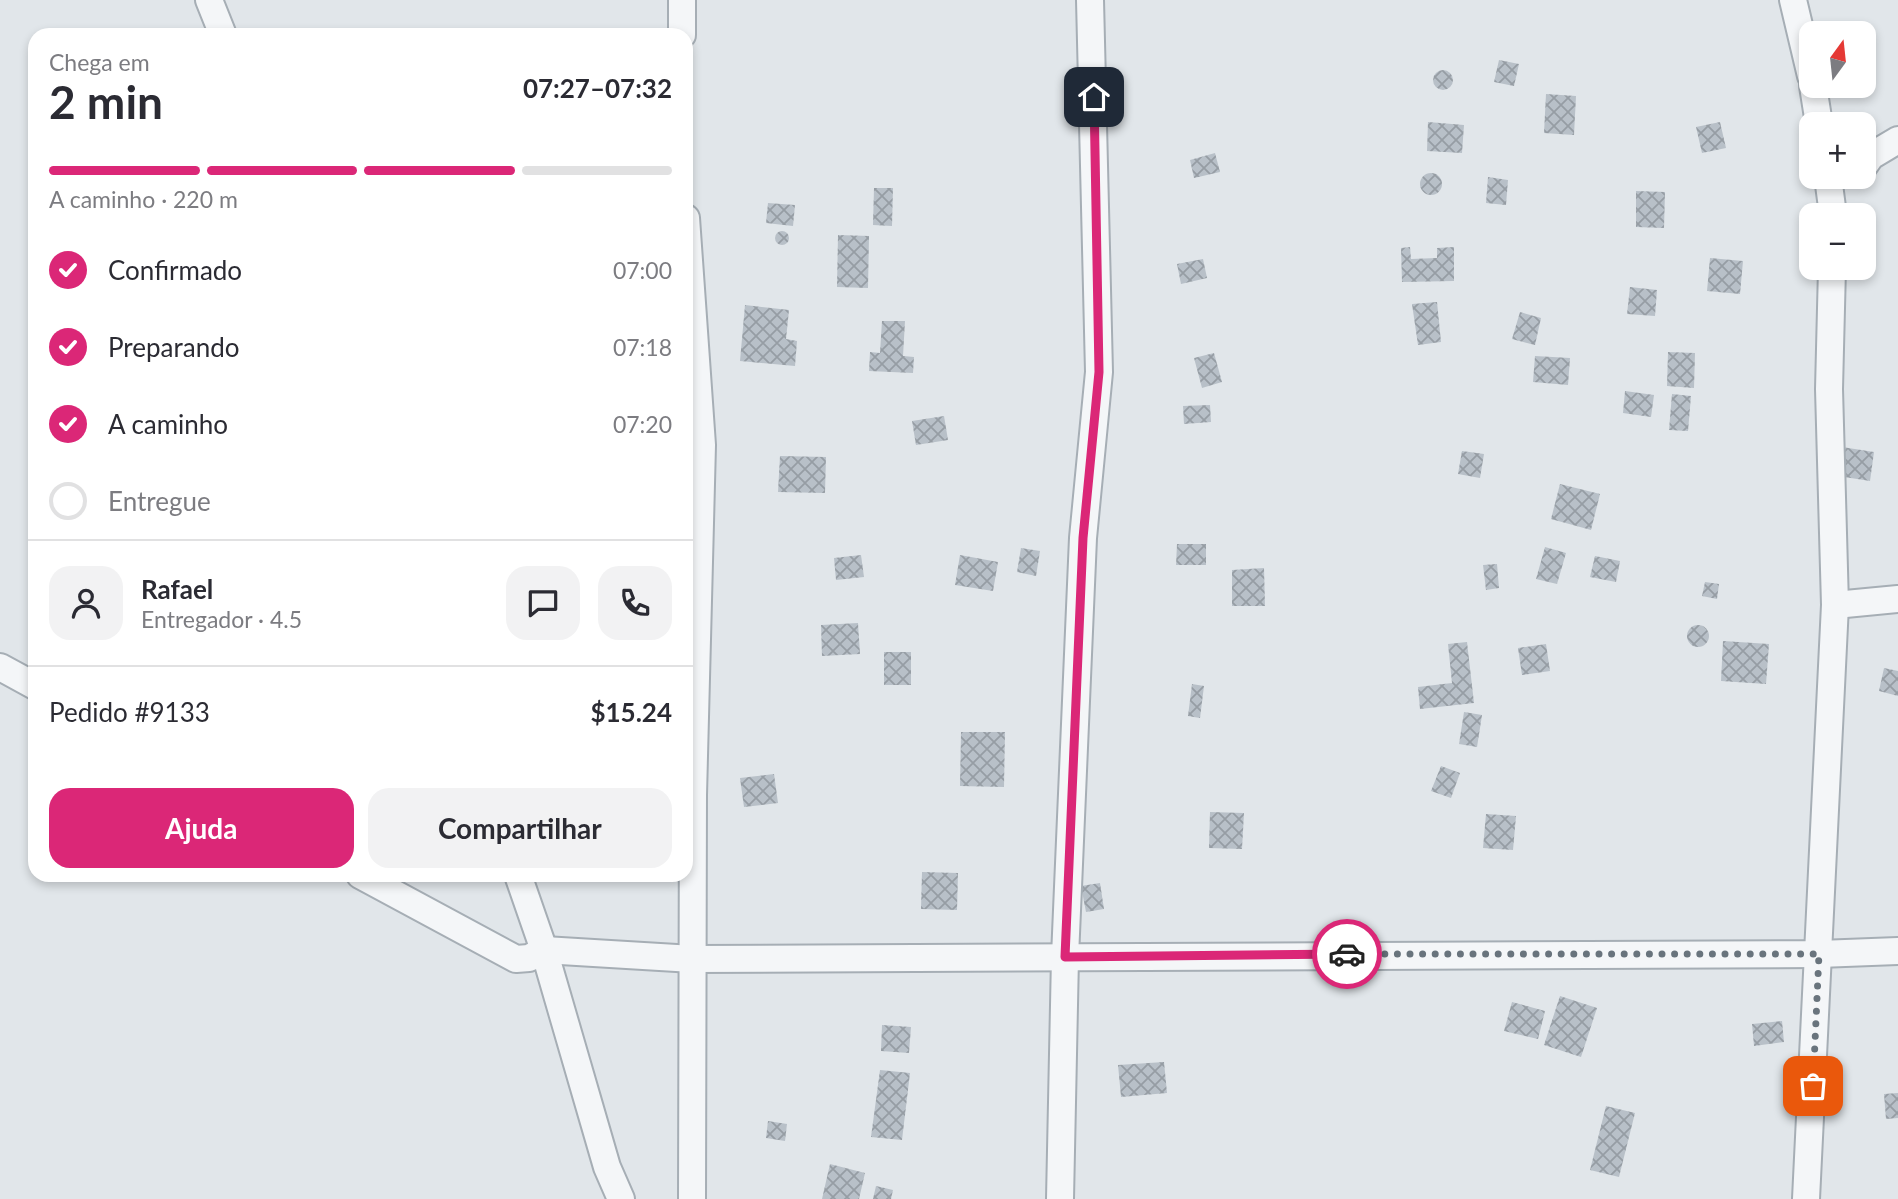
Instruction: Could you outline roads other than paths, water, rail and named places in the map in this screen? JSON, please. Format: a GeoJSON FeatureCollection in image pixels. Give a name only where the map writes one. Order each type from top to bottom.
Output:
{"type":"FeatureCollection","features":[{"type":"Feature","properties":{"kind":"street"},"geometry":{"type":"LineString","coordinates":[[209,0],[220,28]]}},
{"type":"Feature","properties":{"kind":"street"},"geometry":{"type":"LineString","coordinates":[[682,0],[682,28]]}},
{"type":"Feature","properties":{"kind":"street"},"geometry":{"type":"LineString","coordinates":[[1060,1199],[1065,957],[1083,538],[1099,372],[1090,0]]}},
{"type":"Feature","properties":{"kind":"street"},"geometry":{"type":"LineString","coordinates":[[1793,0],[1799,25]]}},
{"type":"Feature","properties":{"kind":"street"},"geometry":{"type":"LineString","coordinates":[[1876,153],[1898,140]]}},
{"type":"Feature","properties":{"kind":"street"},"geometry":{"type":"LineString","coordinates":[[1806,1199],[1835,605],[1829,389],[1832,280]]}},
{"type":"Feature","properties":{"kind":"street"},"geometry":{"type":"LineString","coordinates":[[692,1199],[693,795],[702,445],[693,317]]}},
{"type":"Feature","properties":{"kind":"street"},"geometry":{"type":"LineString","coordinates":[[1835,605],[1898,599]]}},
{"type":"Feature","properties":{"kind":"street"},"geometry":{"type":"LineString","coordinates":[[0,667],[28,682]]}},
{"type":"Feature","properties":{"kind":"street"},"geometry":{"type":"LineString","coordinates":[[373,882],[516,959],[529,958],[544,950],[693,959],[1819,954],[1898,951]]}},
{"type":"Feature","properties":{"kind":"street"},"geometry":{"type":"LineString","coordinates":[[520,882],[544,950],[607,1167],[621,1199]]}}]}
